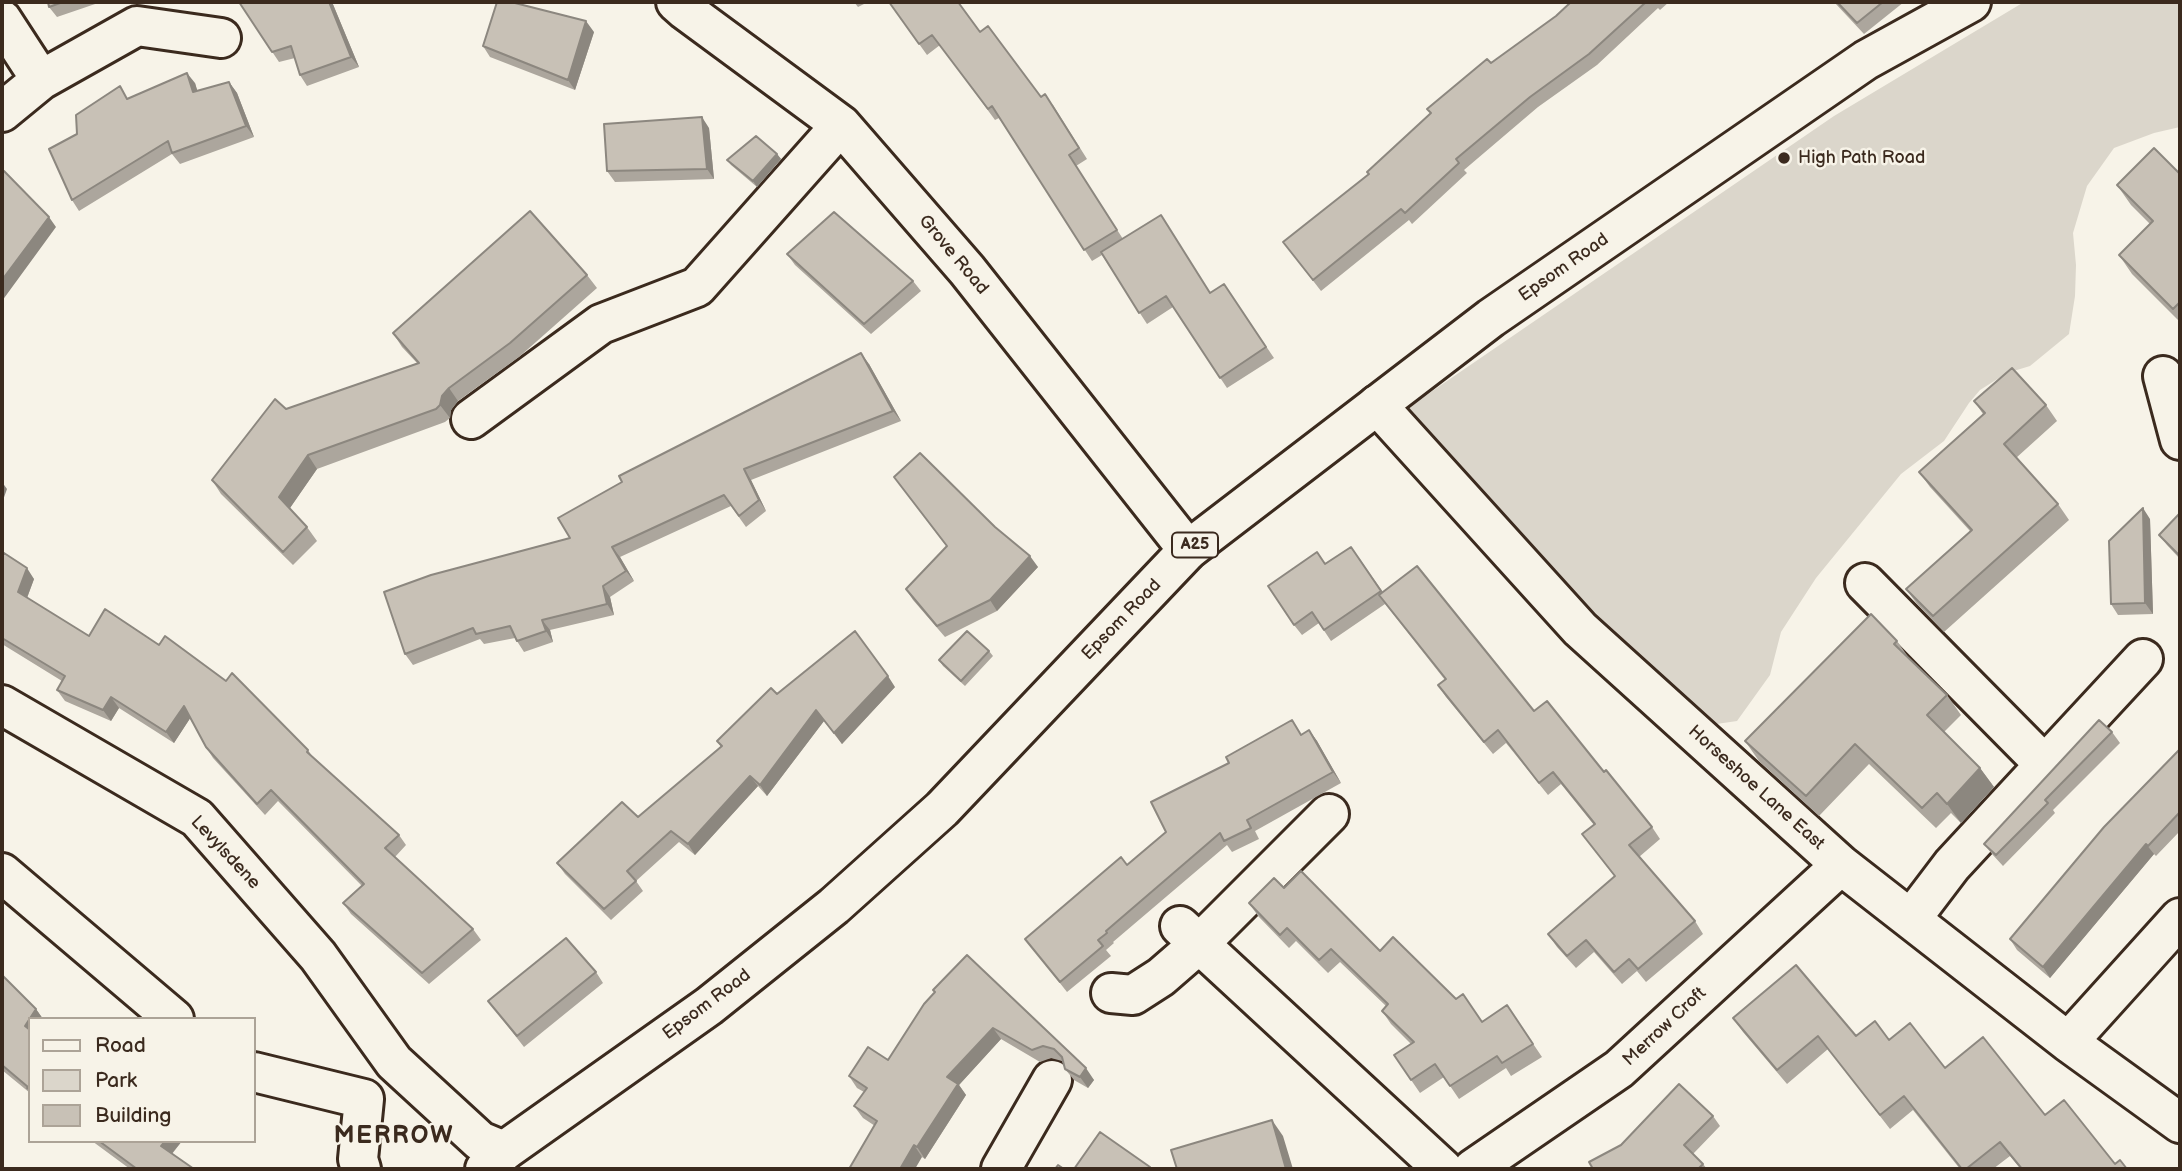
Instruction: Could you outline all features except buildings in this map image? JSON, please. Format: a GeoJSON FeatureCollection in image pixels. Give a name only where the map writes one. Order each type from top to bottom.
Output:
{"type":"FeatureCollection","features":[{"type":"Feature","properties":{"kind":"street","name":"Grove Road"},"geometry":{"type":"LineString","coordinates":[[676,2],[841,125],[967,270],[1188,551]]}},
{"type":"Feature","properties":{"kind":"street","name":"Epsom Road"},"geometry":{"type":"LineString","coordinates":[[494,1160],[709,1006],[834,906],[942,809],[1188,551],[1491,318],[1866,60],[1971,2]]}},
{"type":"Feature","properties":{"kind":"street"},"geometry":{"type":"LineString","coordinates":[[2,20],[41,80]]}},
{"type":"Feature","properties":{"kind":"street"},"geometry":{"type":"LineString","coordinates":[[2,112],[41,80],[136,26],[221,38]]}},
{"type":"Feature","properties":{"kind":"street"},"geometry":{"type":"LineString","coordinates":[[471,419],[601,324],[697,287],[841,125]]}},
{"type":"Feature","properties":{"kind":"street"},"geometry":{"type":"LineString","coordinates":[[2163,376],[2180,440]]}},
{"type":"Feature","properties":{"kind":"street","name":"Horseshoe Lane East"},"geometry":{"type":"LineString","coordinates":[[1377,405],[1580,629],[1841,865],[2068,1042],[2180,1123]]}},
{"type":"Feature","properties":{"kind":"street"},"geometry":{"type":"LineString","coordinates":[[1865,583],[2044,764]]}},
{"type":"Feature","properties":{"kind":"street"},"geometry":{"type":"LineString","coordinates":[[1911,919],[1952,865],[2143,659]]}},
{"type":"Feature","properties":{"kind":"street","name":"Levylsdene"},"geometry":{"type":"LineString","coordinates":[[2,705],[197,818],[318,956],[394,1062],[480,1142],[494,1160]]}},
{"type":"Feature","properties":{"kind":"street"},"geometry":{"type":"LineString","coordinates":[[1111,993],[1133,995],[1161,977],[1189,935],[1329,814]]}},
{"type":"Feature","properties":{"kind":"street","name":"Merrow Croft"},"geometry":{"type":"LineString","coordinates":[[1473,1169],[1619,1069],[1841,865]]}},
{"type":"Feature","properties":{"kind":"street"},"geometry":{"type":"LineString","coordinates":[[2,873],[172,1017]]}},
{"type":"Feature","properties":{"kind":"street"},"geometry":{"type":"LineString","coordinates":[[2068,1042],[2180,918]]}},
{"type":"Feature","properties":{"kind":"street"},"geometry":{"type":"LineString","coordinates":[[1189,935],[1443,1169]]}},
{"type":"Feature","properties":{"kind":"street"},"geometry":{"type":"LineString","coordinates":[[361,1169],[358,1159],[364,1099],[394,1062]]}},
{"type":"Feature","properties":{"kind":"street"},"geometry":{"type":"LineString","coordinates":[[256,1072],[364,1099]]}},
{"type":"Feature","properties":{"kind":"street"},"geometry":{"type":"LineString","coordinates":[[1001,1169],[1052,1080]]}},
{"type":"Feature","properties":{"kind":"green space"},"geometry":{"type":"Polygon","coordinates":[[[2024,2],[2180,2],[2180,127],[2154,133],[2114,148],[2087,186],[2073,233],[2075,296],[2069,334],[2030,366],[2007,373],[1980,390],[1944,441],[1901,474],[1816,578],[1781,632],[1770,675],[1737,721],[1689,728],[1390,420],[1834,116],[2024,2]]]}},
{"type":"Feature","properties":{"kind":"place","name":"High Path Road"},"geometry":{"type":"Point","coordinates":[1784,158]}},
{"type":"Feature","properties":{"kind":"district","name":"MERROW"},"geometry":{"type":"Point","coordinates":[394,1137]}}]}
